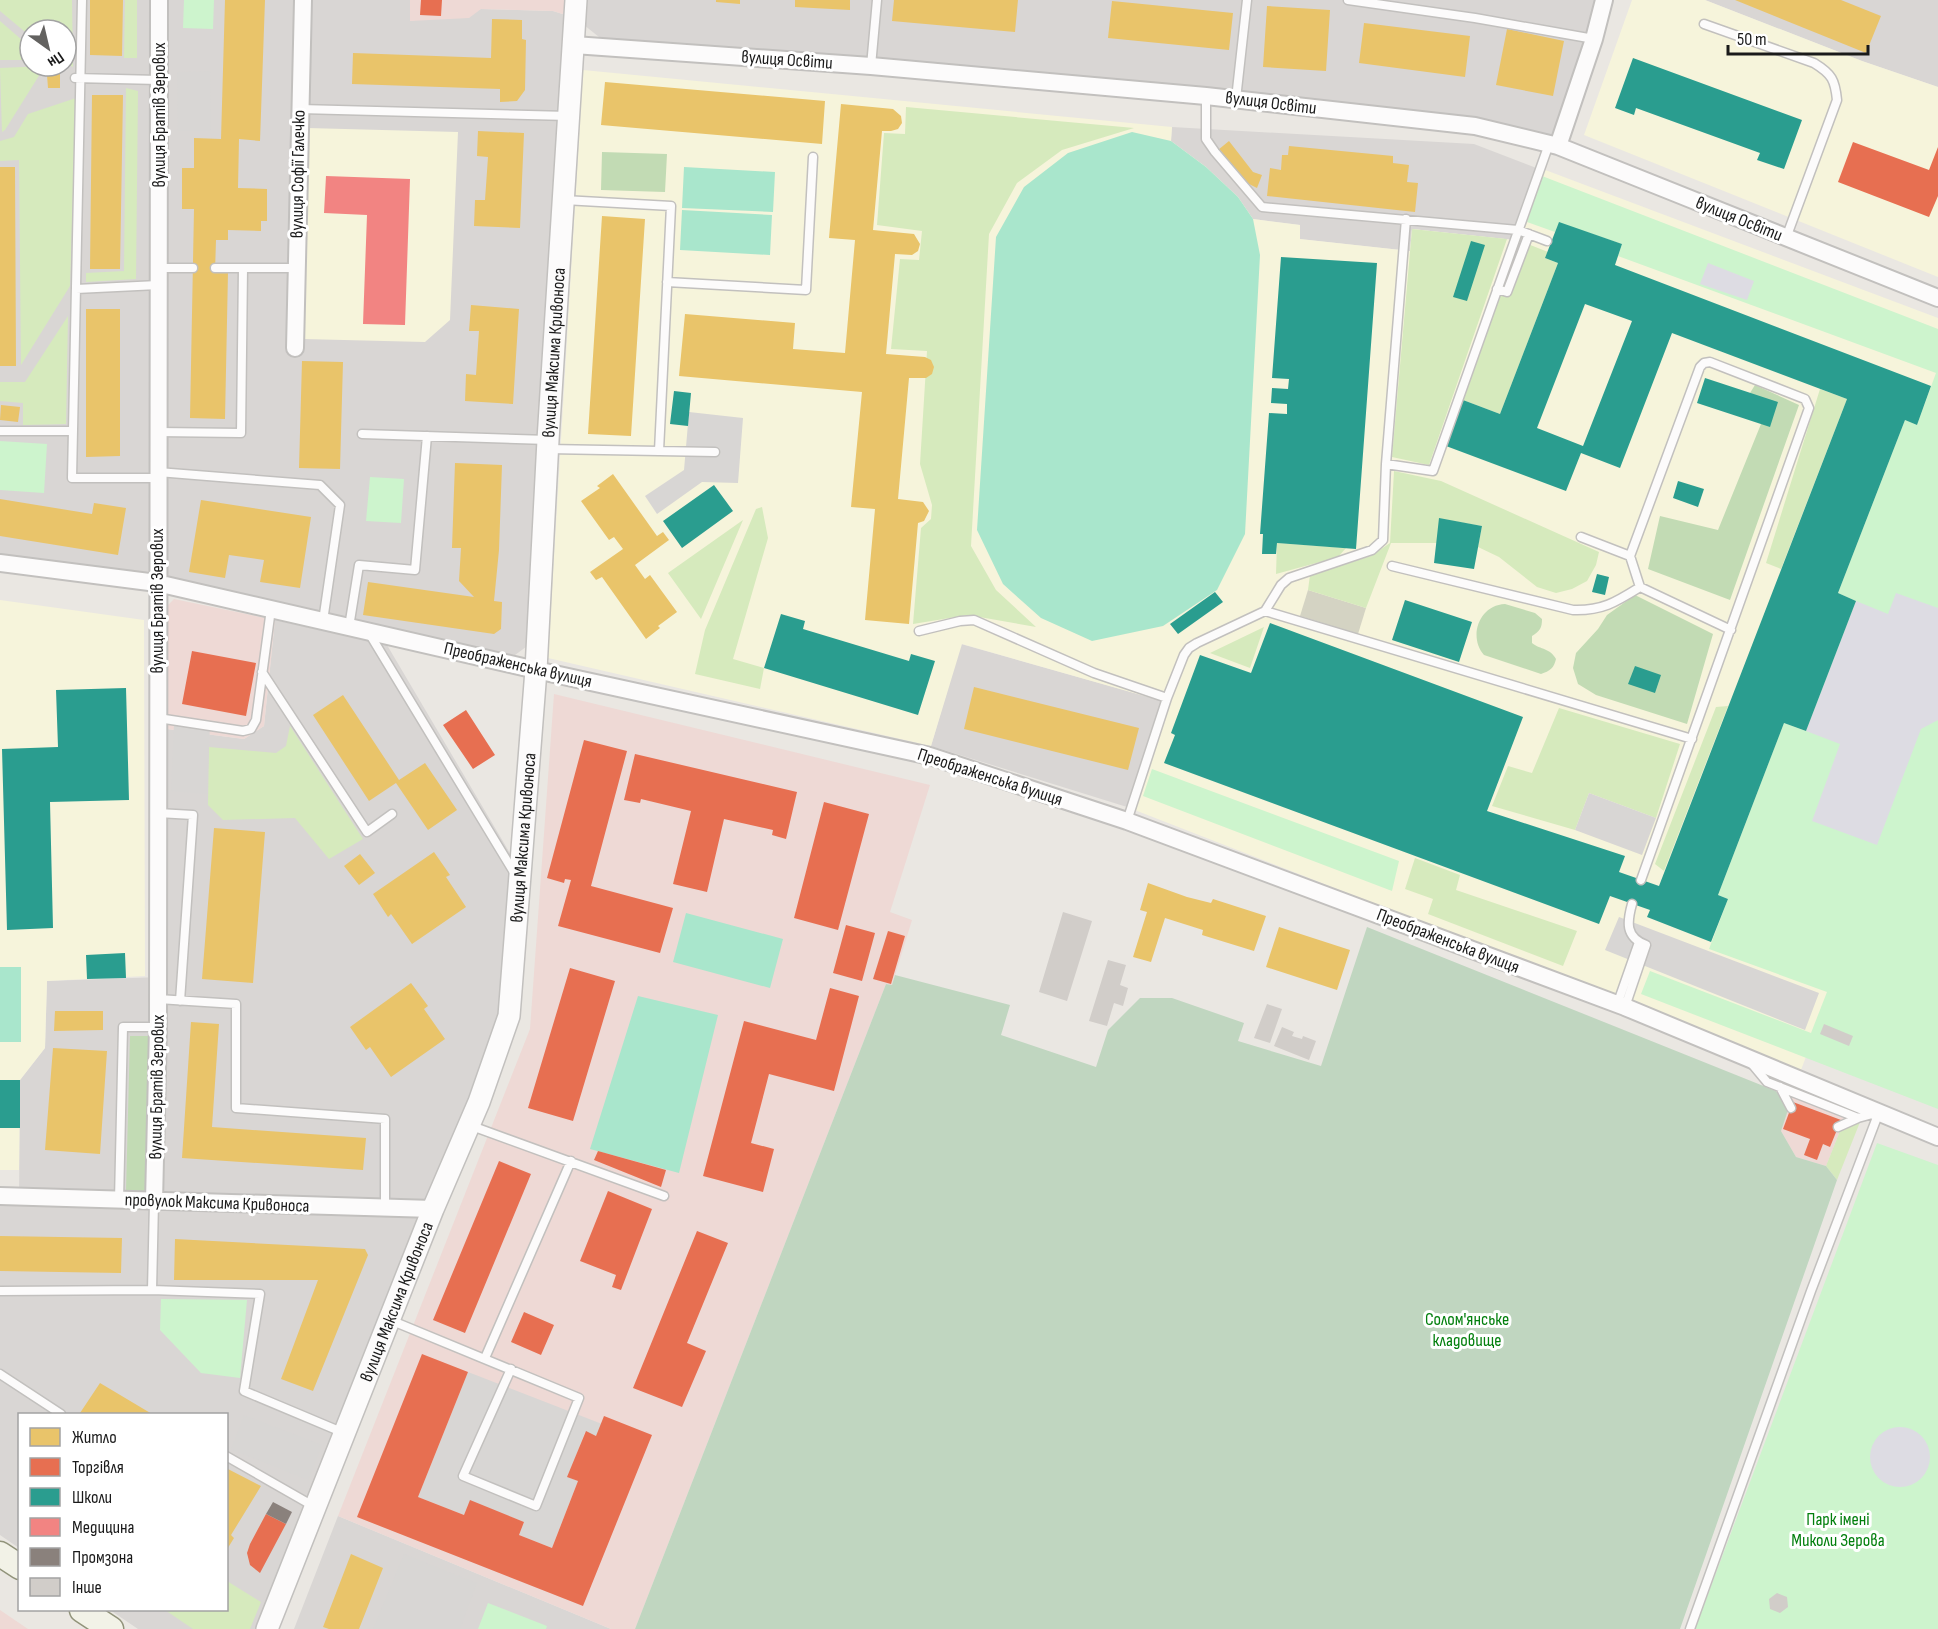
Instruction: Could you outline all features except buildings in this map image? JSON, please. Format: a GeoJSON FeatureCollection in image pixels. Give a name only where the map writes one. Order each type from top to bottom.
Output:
{"type":"FeatureCollection","features":[{"type":"Feature","properties":{"kind":"main road"},"geometry":{"type":"LineString","coordinates":[[0,1554],[18,1566]]}},
{"type":"Feature","properties":{"kind":"main road"},"geometry":{"type":"LineString","coordinates":[[84,1611],[111,1629]]}},
{"type":"Feature","properties":{"kind":"street","name":"вулиця Братів Зерових"},"geometry":{"type":"LineString","coordinates":[[154,1202],[158,1027],[159,0]]}},
{"type":"Feature","properties":{"kind":"street","name":"вулиця Софії Галечко"},"geometry":{"type":"LineString","coordinates":[[295,348],[303,0]]}},
{"type":"Feature","properties":{"kind":"street","name":"вулиця Максима Кривоноса"},"geometry":{"type":"LineString","coordinates":[[267,1629],[433,1209],[469,1125],[509,1016],[536,670],[576,0]]}},
{"type":"Feature","properties":{"kind":"street"},"geometry":{"type":"LineString","coordinates":[[1554,145],[1594,39],[1604,0]]}},
{"type":"Feature","properties":{"kind":"street","name":"вулиця Освіти"},"geometry":{"type":"LineString","coordinates":[[574,45],[871,66],[1206,96],[1475,126],[1554,145],[1938,298]]}},
{"type":"Feature","properties":{"kind":"street","name":"Преображенська вулиця"},"geometry":{"type":"LineString","coordinates":[[0,563],[157,583],[536,670],[930,756],[1128,821],[1621,1006],[1938,1137]]}},
{"type":"Feature","properties":{"kind":"street","name":"провулок Максима Кривоноса"},"geometry":{"type":"LineString","coordinates":[[0,1196],[433,1209]]}},
{"type":"Feature","properties":{"kind":"lane"},"geometry":{"type":"LineString","coordinates":[[82,0],[78,78],[72,478],[158,475],[320,485],[340,505],[323,621]]}},
{"type":"Feature","properties":{"kind":"lane"},"geometry":{"type":"LineString","coordinates":[[871,66],[877,0]]}},
{"type":"Feature","properties":{"kind":"lane"},"geometry":{"type":"LineString","coordinates":[[1236,99],[1247,0]]}},
{"type":"Feature","properties":{"kind":"lane"},"geometry":{"type":"LineString","coordinates":[[1348,0],[1475,18],[1594,39]]}},
{"type":"Feature","properties":{"kind":"lane"},"geometry":{"type":"LineString","coordinates":[[1704,24],[1814,63],[1827,71],[1835,83],[1837,100],[1786,238]]}},
{"type":"Feature","properties":{"kind":"lane"},"geometry":{"type":"LineString","coordinates":[[78,78],[159,80]]}},
{"type":"Feature","properties":{"kind":"lane"},"geometry":{"type":"LineString","coordinates":[[1206,96],[1206,138],[1215,152],[1262,207],[1518,230],[1547,241]]}},
{"type":"Feature","properties":{"kind":"lane"},"geometry":{"type":"LineString","coordinates":[[300,109],[569,116]]}},
{"type":"Feature","properties":{"kind":"lane"},"geometry":{"type":"LineString","coordinates":[[1386,464],[1432,471],[1518,230],[1554,145]]}},
{"type":"Feature","properties":{"kind":"lane"},"geometry":{"type":"LineString","coordinates":[[667,282],[806,290],[813,157]]}},
{"type":"Feature","properties":{"kind":"lane"},"geometry":{"type":"LineString","coordinates":[[563,200],[671,206],[659,451]]}},
{"type":"Feature","properties":{"kind":"lane"},"geometry":{"type":"LineString","coordinates":[[1128,821],[1167,698],[1189,648],[1265,611],[1281,585],[1289,578],[1372,550],[1383,540],[1386,464],[1406,219]]}},
{"type":"Feature","properties":{"kind":"lane"},"geometry":{"type":"LineString","coordinates":[[1497,289],[1508,292],[1529,234]]}},
{"type":"Feature","properties":{"kind":"lane"},"geometry":{"type":"LineString","coordinates":[[76,289],[158,277],[193,268]]}},
{"type":"Feature","properties":{"kind":"lane"},"geometry":{"type":"LineString","coordinates":[[215,268],[296,268]]}},
{"type":"Feature","properties":{"kind":"lane"},"geometry":{"type":"LineString","coordinates":[[158,432],[241,433],[243,268]]}},
{"type":"Feature","properties":{"kind":"lane"},"geometry":{"type":"LineString","coordinates":[[1641,880],[1731,630],[1809,408],[1805,399],[1710,362],[1700,367],[1630,556],[1640,587],[1731,630]]}},
{"type":"Feature","properties":{"kind":"lane"},"geometry":{"type":"LineString","coordinates":[[0,431],[73,432]]}},
{"type":"Feature","properties":{"kind":"lane"},"geometry":{"type":"LineString","coordinates":[[362,434],[659,451],[715,452]]}},
{"type":"Feature","properties":{"kind":"lane"},"geometry":{"type":"LineString","coordinates":[[350,627],[359,565],[415,570],[427,436]]}},
{"type":"Feature","properties":{"kind":"lane"},"geometry":{"type":"LineString","coordinates":[[1581,537],[1630,556]]}},
{"type":"Feature","properties":{"kind":"lane"},"geometry":{"type":"LineString","coordinates":[[1392,566],[1573,610],[1591,611],[1610,605],[1640,587]]}},
{"type":"Feature","properties":{"kind":"lane"},"geometry":{"type":"LineString","coordinates":[[157,718],[243,731],[251,729],[256,720],[271,609]]}},
{"type":"Feature","properties":{"kind":"lane"},"geometry":{"type":"LineString","coordinates":[[1265,611],[1692,739]]}},
{"type":"Feature","properties":{"kind":"lane"},"geometry":{"type":"LineString","coordinates":[[919,631],[974,620],[1094,673],[1167,698]]}},
{"type":"Feature","properties":{"kind":"lane"},"geometry":{"type":"LineString","coordinates":[[369,632],[520,882]]}},
{"type":"Feature","properties":{"kind":"lane"},"geometry":{"type":"LineString","coordinates":[[262,672],[367,832],[392,814]]}},
{"type":"Feature","properties":{"kind":"lane"},"geometry":{"type":"LineString","coordinates":[[158,813],[193,815],[180,1001]]}},
{"type":"Feature","properties":{"kind":"lane"},"geometry":{"type":"LineString","coordinates":[[1621,1006],[1646,945],[1631,935],[1627,927],[1632,904]]}},
{"type":"Feature","properties":{"kind":"lane"},"geometry":{"type":"LineString","coordinates":[[158,999],[236,1004],[236,1108],[385,1119],[385,1207]]}},
{"type":"Feature","properties":{"kind":"lane"},"geometry":{"type":"LineString","coordinates":[[119,1200],[123,1027],[158,1027]]}},
{"type":"Feature","properties":{"kind":"lane"},"geometry":{"type":"LineString","coordinates":[[1748,1058],[1767,1082],[1858,1118]]}},
{"type":"Feature","properties":{"kind":"lane"},"geometry":{"type":"LineString","coordinates":[[1780,1087],[1791,1108]]}},
{"type":"Feature","properties":{"kind":"lane"},"geometry":{"type":"LineString","coordinates":[[1838,1127],[1879,1112]]}},
{"type":"Feature","properties":{"kind":"lane"},"geometry":{"type":"LineString","coordinates":[[1690,1629],[1811,1291],[1879,1112]]}},
{"type":"Feature","properties":{"kind":"lane"},"geometry":{"type":"LineString","coordinates":[[469,1125],[664,1196]]}},
{"type":"Feature","properties":{"kind":"lane"},"geometry":{"type":"LineString","coordinates":[[485,1358],[571,1161]]}},
{"type":"Feature","properties":{"kind":"lane"},"geometry":{"type":"LineString","coordinates":[[152,1290],[154,1202]]}},
{"type":"Feature","properties":{"kind":"lane"},"geometry":{"type":"LineString","coordinates":[[0,1291],[152,1290],[260,1294],[244,1391],[344,1433]]}},
{"type":"Feature","properties":{"kind":"lane"},"geometry":{"type":"LineString","coordinates":[[389,1319],[485,1358],[511,1369],[579,1398],[536,1506],[463,1476],[511,1369]]}},
{"type":"Feature","properties":{"kind":"lane"},"geometry":{"type":"LineString","coordinates":[[1,1378],[59,1413]]}},
{"type":"Feature","properties":{"kind":"lane"},"geometry":{"type":"LineString","coordinates":[[228,1457],[315,1508]]}},
{"type":"Feature","properties":{"kind":"shaded area"},"geometry":{"type":"Polygon","coordinates":[[[0,0],[410,0],[410,21],[481,9],[553,11],[569,16],[530,644],[515,655],[0,556],[0,0]]]}},
{"type":"Feature","properties":{"kind":"shaded area"},"geometry":{"type":"Polygon","coordinates":[[[410,0],[570,0],[569,16],[553,11],[481,9],[469,18],[410,21],[410,0]]]}},
{"type":"Feature","properties":{"kind":"shaded area"},"geometry":{"type":"Polygon","coordinates":[[[586,0],[1598,0],[1554,137],[1483,121],[1231,90],[604,41],[584,25],[586,0]]]}},
{"type":"Feature","properties":{"kind":"shaded area"},"geometry":{"type":"Polygon","coordinates":[[[1632,0],[1705,0],[1862,61],[1938,87],[1938,277],[1584,135],[1632,0]]]}},
{"type":"Feature","properties":{"kind":"shaded area"},"geometry":{"type":"Polygon","coordinates":[[[1705,0],[1938,0],[1938,87],[1862,61],[1705,0]]]}},
{"type":"Feature","properties":{"kind":"shaded area"},"geometry":{"type":"Polygon","coordinates":[[[583,70],[1172,127],[1171,141],[1206,167],[1238,197],[1253,219],[1300,225],[1300,239],[1410,251],[1412,229],[1514,240],[1540,168],[1938,318],[1938,705],[1801,1070],[1127,807],[1162,701],[962,644],[931,746],[548,658],[583,70]]]}},
{"type":"Feature","properties":{"kind":"shaded area"},"geometry":{"type":"Polygon","coordinates":[[[210,71],[211,131],[178,131],[177,72],[210,71]]]}},
{"type":"Feature","properties":{"kind":"shaded area"},"geometry":{"type":"Polygon","coordinates":[[[1172,127],[1474,144],[1539,169],[1514,240],[1412,229],[1410,251],[1299,239],[1300,225],[1253,219],[1238,197],[1206,167],[1171,141],[1172,127]]]}},
{"type":"Feature","properties":{"kind":"shaded area"},"geometry":{"type":"Polygon","coordinates":[[[307,128],[458,132],[450,320],[425,342],[303,339],[307,128]]]}},
{"type":"Feature","properties":{"kind":"shaded area"},"geometry":{"type":"Polygon","coordinates":[[[1708,263],[1754,281],[1747,300],[1700,284],[1708,263]]]}},
{"type":"Feature","properties":{"kind":"shaded area"},"geometry":{"type":"Polygon","coordinates":[[[689,412],[743,418],[738,483],[702,482],[657,514],[645,496],[684,470],[689,412]]]}},
{"type":"Feature","properties":{"kind":"shaded area"},"geometry":{"type":"Polygon","coordinates":[[[1308,590],[1366,608],[1358,634],[1300,616],[1308,590]]]}},
{"type":"Feature","properties":{"kind":"shaded area"},"geometry":{"type":"Polygon","coordinates":[[[1896,593],[1938,608],[1938,720],[1921,729],[1877,845],[1812,821],[1840,744],[1806,731],[1856,601],[1888,614],[1896,593]]]}},
{"type":"Feature","properties":{"kind":"shaded area"},"geometry":{"type":"Polygon","coordinates":[[[174,599],[275,620],[264,726],[244,739],[167,729],[167,606],[174,599]]]}},
{"type":"Feature","properties":{"kind":"shaded area"},"geometry":{"type":"Polygon","coordinates":[[[0,600],[144,620],[145,976],[47,981],[45,1048],[20,1080],[19,1170],[0,1170],[0,600]]]}},
{"type":"Feature","properties":{"kind":"shaded area"},"geometry":{"type":"Polygon","coordinates":[[[275,620],[387,645],[514,860],[504,1016],[261,1629],[138,1629],[111,1611],[228,1611],[228,1413],[18,1413],[18,1547],[0,1535],[0,1200],[19,1201],[20,1080],[45,1048],[47,981],[161,977],[167,729],[244,739],[264,726],[275,620]]]}},
{"type":"Feature","properties":{"kind":"shaded area"},"geometry":{"type":"Polygon","coordinates":[[[961,644],[1163,701],[1127,807],[931,746],[961,644]]]}},
{"type":"Feature","properties":{"kind":"shaded area"},"geometry":{"type":"Polygon","coordinates":[[[554,694],[930,785],[890,912],[912,920],[892,985],[886,984],[635,1629],[611,1629],[338,1516],[530,1029],[554,694]]]}},
{"type":"Feature","properties":{"kind":"shaded area"},"geometry":{"type":"Polygon","coordinates":[[[174,724],[210,725],[207,794],[171,791],[174,724]]]}},
{"type":"Feature","properties":{"kind":"shaded area"},"geometry":{"type":"Polygon","coordinates":[[[1589,793],[1656,818],[1642,855],[1575,830],[1589,793]]]}},
{"type":"Feature","properties":{"kind":"shaded area"},"geometry":{"type":"Polygon","coordinates":[[[1619,917],[1819,993],[1805,1030],[1605,950],[1619,917]]]}},
{"type":"Feature","properties":{"kind":"shaded area"},"geometry":{"type":"Polygon","coordinates":[[[1747,1064],[1856,1107],[1860,1122],[1840,1131],[1826,1166],[1796,1157],[1781,1131],[1776,1091],[1763,1086],[1747,1064]]]}},
{"type":"Feature","properties":{"kind":"shaded area"},"geometry":{"type":"Polygon","coordinates":[[[468,1372],[602,1424],[596,1436],[585,1432],[568,1477],[578,1481],[552,1548],[519,1535],[524,1522],[470,1501],[464,1515],[418,1497],[468,1372]]]}},
{"type":"Feature","properties":{"kind":"shaded area"},"geometry":{"type":"Polygon","coordinates":[[[244,1415],[322,1445],[308,1480],[231,1449],[244,1415]]]}},
{"type":"Feature","properties":{"kind":"shaded area"},"geometry":{"type":"Polygon","coordinates":[[[1894,1427],[1906,1427],[1917,1432],[1925,1440],[1930,1457],[1928,1469],[1917,1482],[1906,1487],[1894,1487],[1883,1482],[1875,1474],[1870,1463],[1870,1451],[1875,1440],[1883,1432],[1894,1427]]]}},
{"type":"Feature","properties":{"kind":"shaded area"},"geometry":{"type":"Polygon","coordinates":[[[338,1516],[611,1629],[294,1629],[338,1516]]]}},
{"type":"Feature","properties":{"kind":"shaded area"},"geometry":{"type":"Polygon","coordinates":[[[404,1554],[477,1583],[460,1629],[373,1629],[404,1554]]]}},
{"type":"Feature","properties":{"kind":"shaded area"},"geometry":{"type":"Polygon","coordinates":[[[0,1610],[28,1629],[0,1629],[0,1610]]]}},
{"type":"Feature","properties":{"kind":"green space"},"geometry":{"type":"Polygon","coordinates":[[[0,0],[72,0],[72,18],[18,18],[18,26],[0,11],[0,0]]]}},
{"type":"Feature","properties":{"kind":"green space"},"geometry":{"type":"Polygon","coordinates":[[[125,0],[137,0],[137,58],[124,58],[125,0]]]}},
{"type":"Feature","properties":{"kind":"green space"},"geometry":{"type":"Polygon","coordinates":[[[184,0],[214,0],[213,29],[183,28],[184,0]]]}},
{"type":"Feature","properties":{"kind":"green space"},"geometry":{"type":"Polygon","coordinates":[[[0,21],[18,37],[18,60],[0,60],[0,21]]]}},
{"type":"Feature","properties":{"kind":"green space"},"geometry":{"type":"Polygon","coordinates":[[[18,67],[18,78],[38,78],[2,132],[0,68],[18,67]]]}},
{"type":"Feature","properties":{"kind":"green space"},"geometry":{"type":"Polygon","coordinates":[[[126,88],[138,91],[136,279],[86,282],[86,273],[124,271],[126,88]]]}},
{"type":"Feature","properties":{"kind":"green space"},"geometry":{"type":"Polygon","coordinates":[[[76,98],[70,286],[21,365],[19,160],[0,161],[0,141],[14,137],[28,114],[76,98]]]}},
{"type":"Feature","properties":{"kind":"green space"},"geometry":{"type":"Polygon","coordinates":[[[906,107],[1134,128],[1062,150],[1017,183],[989,234],[971,546],[996,590],[1036,627],[968,615],[913,624],[921,528],[931,519],[932,505],[920,464],[927,351],[891,349],[900,259],[919,260],[922,231],[877,225],[884,133],[905,134],[906,107]]]}},
{"type":"Feature","properties":{"kind":"green space"},"geometry":{"type":"Polygon","coordinates":[[[1132,132],[1171,141],[1206,167],[1238,197],[1253,219],[1260,255],[1245,534],[1217,590],[1163,626],[1092,641],[1041,618],[1003,584],[977,530],[996,237],[1024,187],[1068,153],[1132,132]]]}},
{"type":"Feature","properties":{"kind":"green space"},"geometry":{"type":"Polygon","coordinates":[[[602,152],[667,154],[665,192],[601,190],[602,152]]]}},
{"type":"Feature","properties":{"kind":"green space"},"geometry":{"type":"Polygon","coordinates":[[[684,167],[775,172],[773,212],[682,208],[684,167]]]}},
{"type":"Feature","properties":{"kind":"green space"},"geometry":{"type":"Polygon","coordinates":[[[1542,176],[1938,329],[1938,1109],[1641,994],[1650,971],[1811,1033],[1827,992],[1709,949],[1728,899],[1718,895],[1784,723],[1806,731],[1856,601],[1838,593],[1905,420],[1917,425],[1936,373],[1618,256],[1622,244],[1559,223],[1555,232],[1527,222],[1542,176]]]}},
{"type":"Feature","properties":{"kind":"green space"},"geometry":{"type":"Polygon","coordinates":[[[682,210],[772,215],[770,255],[680,250],[682,210]]]}},
{"type":"Feature","properties":{"kind":"green space"},"geometry":{"type":"Polygon","coordinates":[[[1412,229],[1507,239],[1429,465],[1392,457],[1412,229]]]}},
{"type":"Feature","properties":{"kind":"green space"},"geometry":{"type":"Polygon","coordinates":[[[1520,241],[1548,252],[1545,258],[1558,263],[1500,414],[1463,400],[1520,241]]]}},
{"type":"Feature","properties":{"kind":"green space"},"geometry":{"type":"Polygon","coordinates":[[[68,316],[66,424],[23,425],[23,403],[0,401],[0,382],[25,382],[68,316]]]}},
{"type":"Feature","properties":{"kind":"green space"},"geometry":{"type":"Polygon","coordinates":[[[1755,385],[1799,405],[1730,600],[1648,569],[1660,516],[1718,530],[1761,424],[1750,393],[1755,385]]]}},
{"type":"Feature","properties":{"kind":"green space"},"geometry":{"type":"Polygon","coordinates":[[[1820,389],[1847,399],[1781,569],[1766,563],[1820,389]]]}},
{"type":"Feature","properties":{"kind":"green space"},"geometry":{"type":"Polygon","coordinates":[[[0,441],[47,444],[44,493],[0,490],[0,441]]]}},
{"type":"Feature","properties":{"kind":"green space"},"geometry":{"type":"Polygon","coordinates":[[[1394,471],[1441,481],[1599,552],[1596,565],[1587,581],[1572,589],[1556,593],[1537,587],[1499,557],[1478,547],[1482,526],[1440,519],[1437,543],[1391,543],[1366,608],[1308,590],[1310,575],[1371,556],[1390,543],[1394,471]]]}},
{"type":"Feature","properties":{"kind":"green space"},"geometry":{"type":"Polygon","coordinates":[[[370,477],[404,479],[401,523],[366,521],[370,477]]]}},
{"type":"Feature","properties":{"kind":"green space"},"geometry":{"type":"Polygon","coordinates":[[[762,507],[768,538],[733,659],[764,668],[760,689],[695,674],[705,630],[756,509],[762,507]]]}},
{"type":"Feature","properties":{"kind":"green space"},"geometry":{"type":"Polygon","coordinates":[[[743,520],[701,619],[668,573],[743,520]]]}},
{"type":"Feature","properties":{"kind":"green space"},"geometry":{"type":"Polygon","coordinates":[[[1277,543],[1346,548],[1338,557],[1276,574],[1277,543]]]}},
{"type":"Feature","properties":{"kind":"green space"},"geometry":{"type":"Polygon","coordinates":[[[1635,595],[1713,634],[1687,724],[1596,695],[1578,684],[1573,668],[1576,653],[1598,629],[1607,615],[1635,595]]]}},
{"type":"Feature","properties":{"kind":"green space"},"geometry":{"type":"Polygon","coordinates":[[[1505,604],[1535,613],[1542,619],[1540,629],[1532,636],[1532,643],[1554,655],[1556,659],[1554,665],[1549,670],[1541,674],[1484,655],[1479,648],[1477,631],[1483,616],[1488,610],[1505,604]]]}},
{"type":"Feature","properties":{"kind":"green space"},"geometry":{"type":"Polygon","coordinates":[[[1264,627],[1250,668],[1210,653],[1264,627]]]}},
{"type":"Feature","properties":{"kind":"green space"},"geometry":{"type":"Polygon","coordinates":[[[1728,706],[1664,871],[1655,864],[1716,707],[1728,706]]]}},
{"type":"Feature","properties":{"kind":"green space"},"geometry":{"type":"Polygon","coordinates":[[[1559,708],[1680,744],[1656,818],[1589,793],[1575,830],[1492,806],[1508,766],[1532,773],[1559,708]]]}},
{"type":"Feature","properties":{"kind":"green space"},"geometry":{"type":"Polygon","coordinates":[[[290,726],[363,839],[329,859],[295,818],[223,820],[208,805],[209,747],[276,753],[286,746],[290,726]]]}},
{"type":"Feature","properties":{"kind":"green space"},"geometry":{"type":"Polygon","coordinates":[[[1152,769],[1399,861],[1392,891],[1143,796],[1152,769]]]}},
{"type":"Feature","properties":{"kind":"green space"},"geometry":{"type":"Polygon","coordinates":[[[1415,858],[1460,875],[1456,890],[1577,931],[1563,966],[1428,914],[1433,899],[1405,889],[1415,858]]]}},
{"type":"Feature","properties":{"kind":"green space"},"geometry":{"type":"Polygon","coordinates":[[[686,913],[783,939],[770,988],[673,962],[686,913]]]}},
{"type":"Feature","properties":{"kind":"green space","name":"Солом'янське кладовище"},"geometry":{"type":"Polygon","coordinates":[[[1367,927],[1776,1091],[1788,1110],[1781,1131],[1796,1157],[1826,1166],[1837,1180],[1680,1629],[635,1629],[886,984],[892,985],[895,975],[1010,1005],[1001,1035],[1096,1067],[1108,1030],[1140,998],[1172,998],[1244,1023],[1238,1041],[1321,1066],[1367,927]]]}},
{"type":"Feature","properties":{"kind":"green space"},"geometry":{"type":"Polygon","coordinates":[[[0,967],[21,967],[21,1042],[0,1042],[0,967]]]}},
{"type":"Feature","properties":{"kind":"green space"},"geometry":{"type":"Polygon","coordinates":[[[638,996],[718,1015],[679,1173],[590,1149],[638,996]]]}},
{"type":"Feature","properties":{"kind":"green space"},"geometry":{"type":"Polygon","coordinates":[[[130,1036],[151,1036],[148,1192],[126,1191],[130,1036]]]}},
{"type":"Feature","properties":{"kind":"green space"},"geometry":{"type":"Polygon","coordinates":[[[1860,1122],[1837,1180],[1826,1166],[1840,1131],[1860,1122]]]}},
{"type":"Feature","properties":{"kind":"green space","name":"Парк імені Миколи Зерова"},"geometry":{"type":"Polygon","coordinates":[[[1877,1143],[1938,1165],[1938,1629],[1695,1629],[1877,1143]]]}},
{"type":"Feature","properties":{"kind":"green space"},"geometry":{"type":"Polygon","coordinates":[[[161,1299],[247,1300],[240,1378],[201,1373],[160,1330],[161,1299]]]}},
{"type":"Feature","properties":{"kind":"green space"},"geometry":{"type":"Polygon","coordinates":[[[228,1582],[261,1602],[250,1629],[193,1629],[166,1611],[228,1611],[228,1582]]]}},
{"type":"Feature","properties":{"kind":"green space"},"geometry":{"type":"Polygon","coordinates":[[[488,1603],[547,1626],[546,1629],[478,1629],[488,1603]]]}}]}
